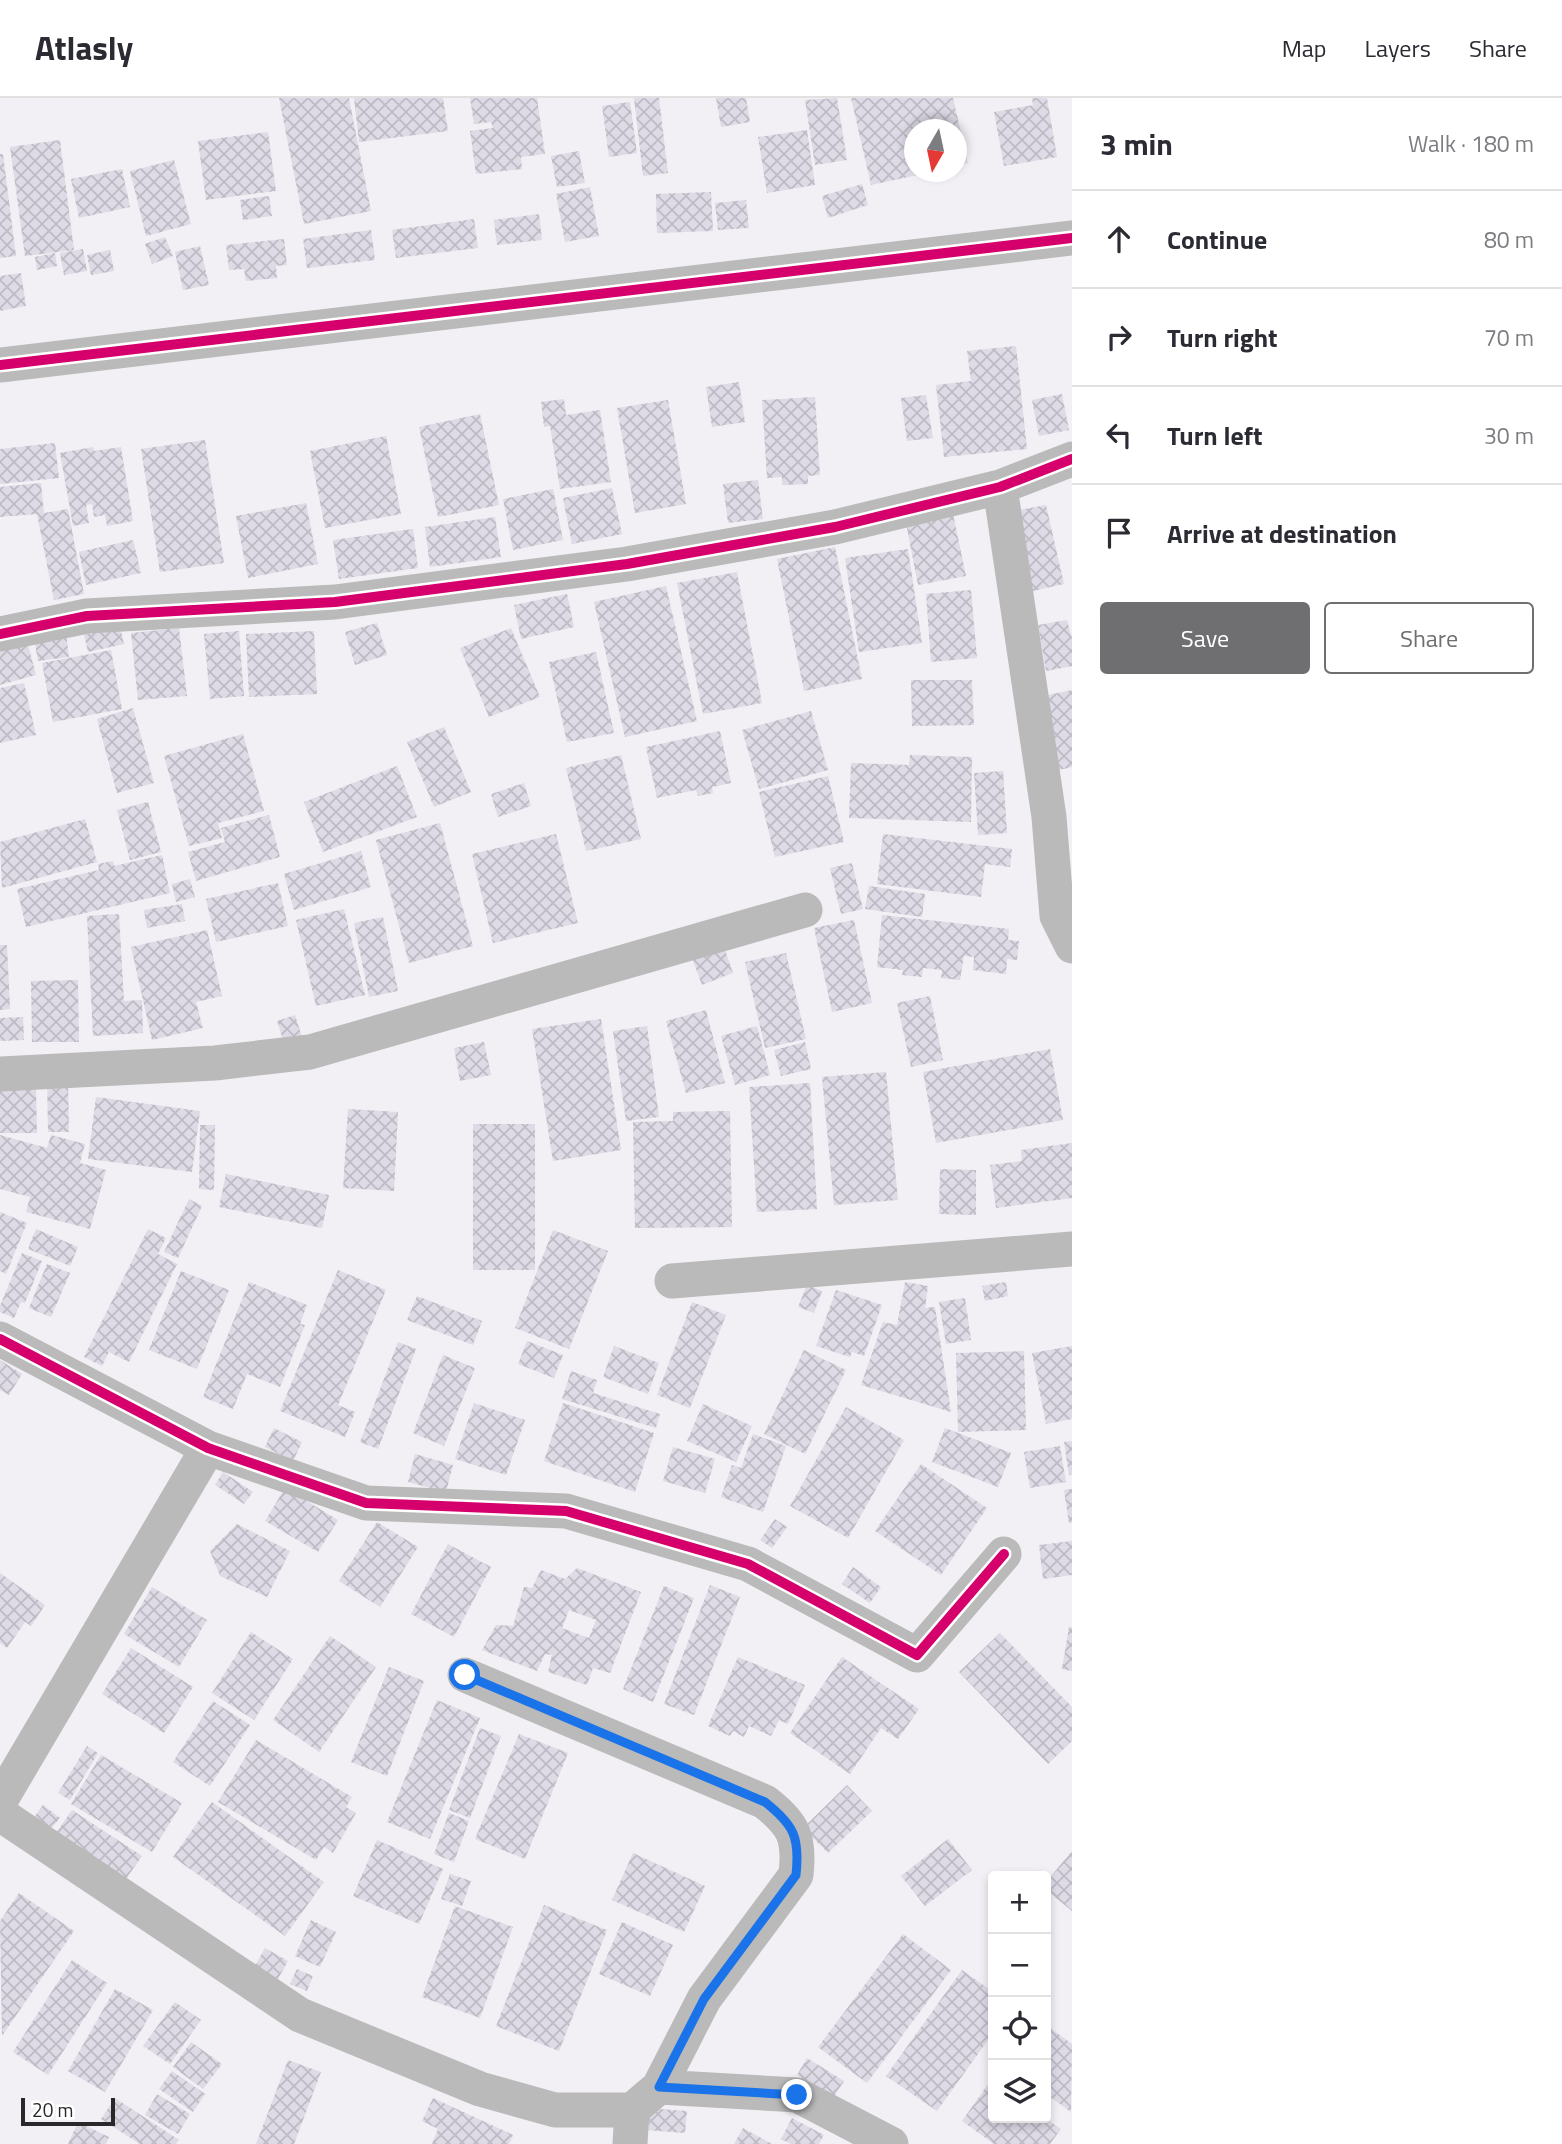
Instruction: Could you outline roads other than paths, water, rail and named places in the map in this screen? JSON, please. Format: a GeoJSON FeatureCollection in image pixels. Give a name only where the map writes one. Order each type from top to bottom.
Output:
{"type":"FeatureCollection","features":[{"type":"Feature","properties":{"kind":"street"},"geometry":{"type":"LineString","coordinates":[[0,365],[1072,237]]}},
{"type":"Feature","properties":{"kind":"street"},"geometry":{"type":"LineString","coordinates":[[0,634],[86,616],[335,602],[627,564],[835,527],[1000,486],[1072,459]]}},
{"type":"Feature","properties":{"kind":"street"},"geometry":{"type":"LineString","coordinates":[[1000,486],[1060,815],[1057,916],[1072,946]]}},
{"type":"Feature","properties":{"kind":"street"},"geometry":{"type":"LineString","coordinates":[[0,1074],[215,1063],[310,1052],[804,910]]}},
{"type":"Feature","properties":{"kind":"street"},"geometry":{"type":"LineString","coordinates":[[673,1281],[1072,1249]]}},
{"type":"Feature","properties":{"kind":"street"},"geometry":{"type":"LineString","coordinates":[[0,1339],[208,1448],[366,1503],[566,1511],[748,1564],[917,1655],[1004,1554]]}},
{"type":"Feature","properties":{"kind":"street"},"geometry":{"type":"LineString","coordinates":[[0,1801],[208,1448]]}},
{"type":"Feature","properties":{"kind":"street"},"geometry":{"type":"LineString","coordinates":[[0,1814],[300,2015],[480,2089],[631,2127],[659,2087],[704,1999],[796,1875],[799,1850],[789,1821],[765,1802],[465,1675]]}},
{"type":"Feature","properties":{"kind":"street"},"geometry":{"type":"LineString","coordinates":[[659,2087],[797,2095],[891,2144]]}}]}
